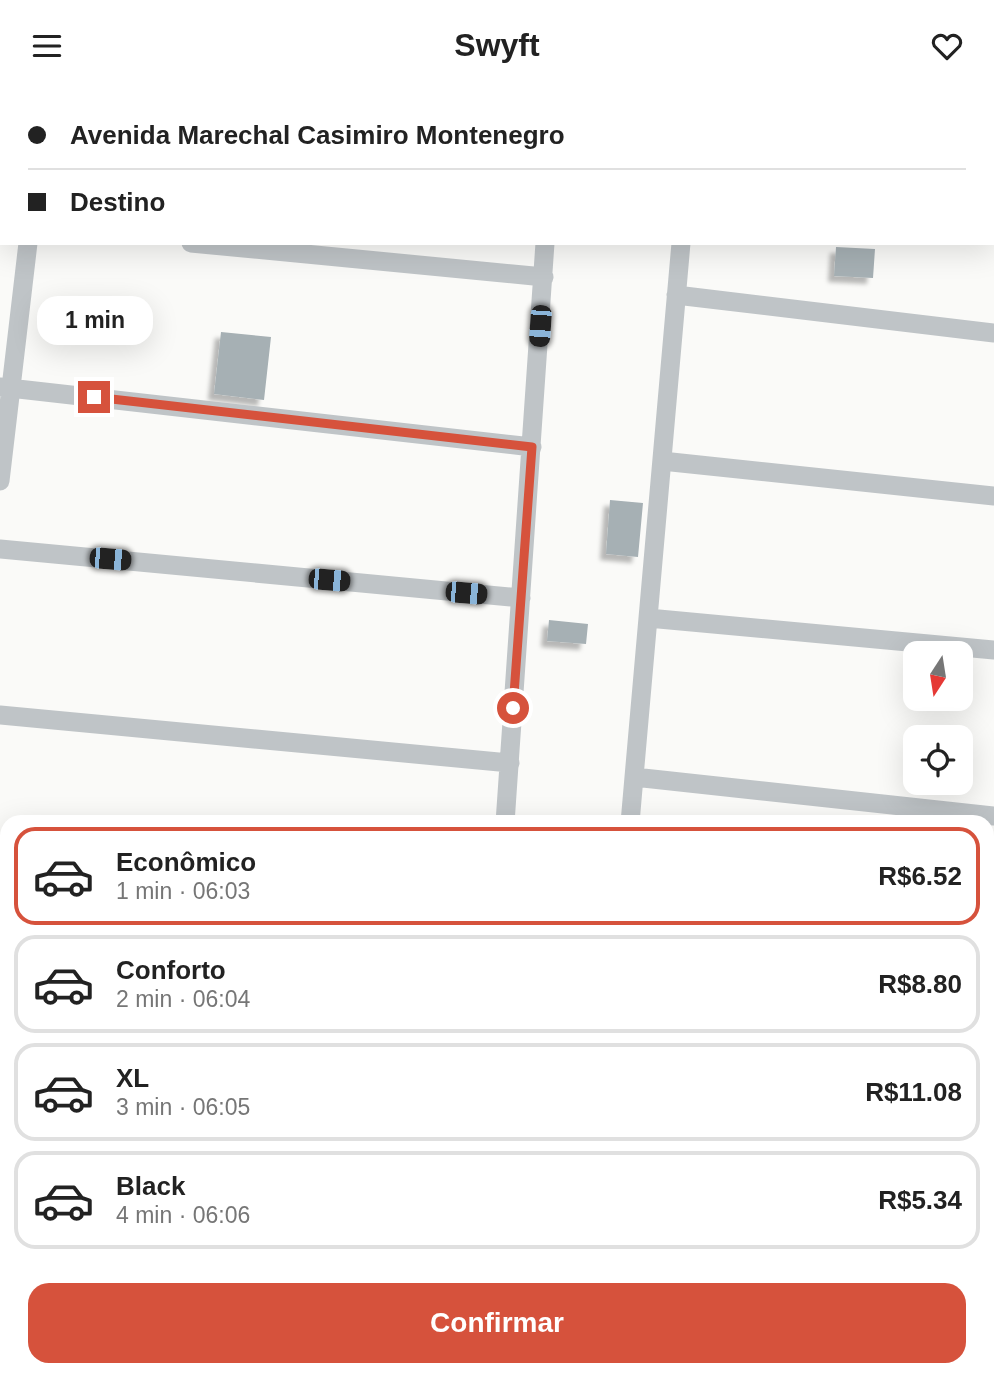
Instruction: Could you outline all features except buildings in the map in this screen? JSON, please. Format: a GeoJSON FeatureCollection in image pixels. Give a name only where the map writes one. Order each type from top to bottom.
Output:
{"type":"FeatureCollection","features":[{"type":"Feature","properties":{"kind":"street"},"geometry":{"type":"LineString","coordinates":[[0,481],[6,388],[28,245]]}},
{"type":"Feature","properties":{"kind":"street"},"geometry":{"type":"LineString","coordinates":[[212,245],[544,277]]}},
{"type":"Feature","properties":{"kind":"street"},"geometry":{"type":"LineString","coordinates":[[506,815],[545,245]]}},
{"type":"Feature","properties":{"kind":"street"},"geometry":{"type":"LineString","coordinates":[[630,815],[681,245]]}},
{"type":"Feature","properties":{"kind":"street"},"geometry":{"type":"LineString","coordinates":[[676,295],[994,333]]}},
{"type":"Feature","properties":{"kind":"street"},"geometry":{"type":"LineString","coordinates":[[6,388],[532,447]]}},
{"type":"Feature","properties":{"kind":"street"},"geometry":{"type":"LineString","coordinates":[[662,461],[994,496]]}},
{"type":"Feature","properties":{"kind":"street"},"geometry":{"type":"LineString","coordinates":[[0,549],[521,598]]}},
{"type":"Feature","properties":{"kind":"street"},"geometry":{"type":"LineString","coordinates":[[648,618],[994,650]]}},
{"type":"Feature","properties":{"kind":"street"},"geometry":{"type":"LineString","coordinates":[[0,715],[510,763]]}},
{"type":"Feature","properties":{"kind":"street"},"geometry":{"type":"LineString","coordinates":[[634,777],[985,815]]}},
{"type":"Feature","properties":{"kind":"route"},"geometry":{"type":"LineString","coordinates":[[94,397],[532,447],[513,708]]}}]}
